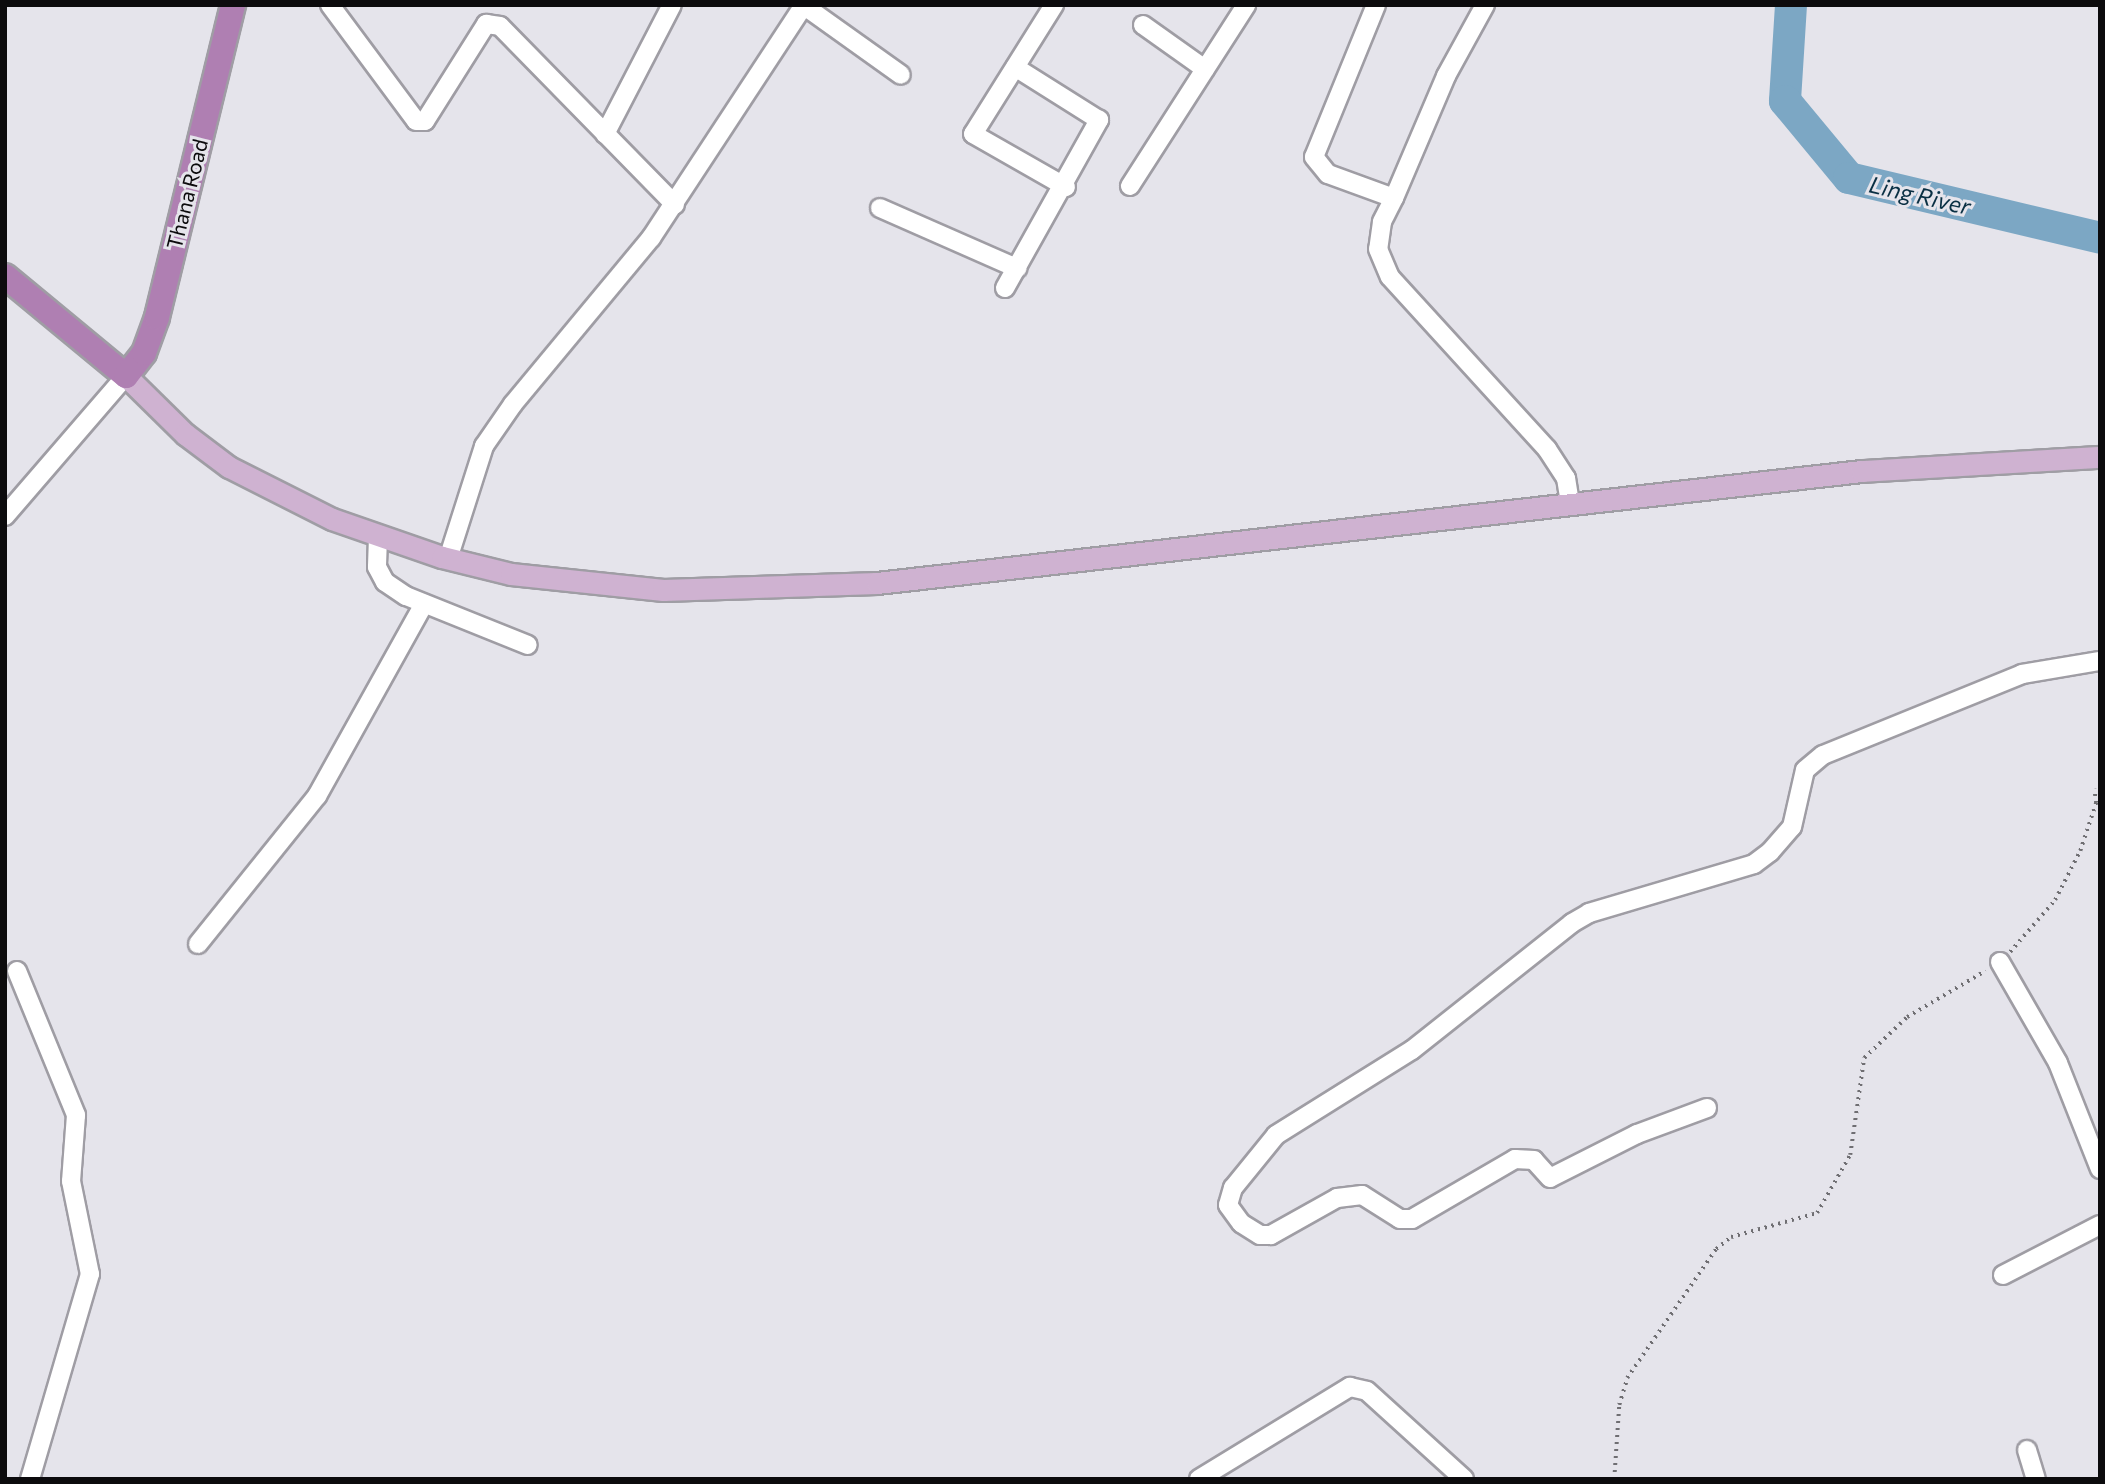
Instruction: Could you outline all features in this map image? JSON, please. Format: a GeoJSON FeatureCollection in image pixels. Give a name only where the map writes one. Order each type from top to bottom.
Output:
{"type":"FeatureCollection","features":[{"type":"Feature","properties":{"kind":"highway","name":"Thana Road"},"geometry":{"type":"LineString","coordinates":[[126,376],[144,353],[157,317],[233,5]]}},
{"type":"Feature","properties":{"kind":"highway"},"geometry":{"type":"LineString","coordinates":[[5,276],[126,376]]}},
{"type":"Feature","properties":{"kind":"main road"},"geometry":{"type":"LineString","coordinates":[[126,376],[185,434],[229,467],[286,499],[378,537],[449,559],[598,586],[778,590],[1862,471],[2033,457],[2100,457]]}},
{"type":"Feature","properties":{"kind":"street"},"geometry":{"type":"LineString","coordinates":[[330,5],[416,121],[425,121],[486,24],[499,26],[675,205]]}},
{"type":"Feature","properties":{"kind":"street"},"geometry":{"type":"LineString","coordinates":[[605,134],[672,5]]}},
{"type":"Feature","properties":{"kind":"street"},"geometry":{"type":"LineString","coordinates":[[449,559],[484,446],[675,205],[804,5],[901,75]]}},
{"type":"Feature","properties":{"kind":"street"},"geometry":{"type":"LineString","coordinates":[[1054,5],[973,134],[1066,187]]}},
{"type":"Feature","properties":{"kind":"street"},"geometry":{"type":"LineString","coordinates":[[1130,186],[1246,5]]}},
{"type":"Feature","properties":{"kind":"street"},"geometry":{"type":"LineString","coordinates":[[1376,5],[1314,157],[1328,174],[1394,198]]}},
{"type":"Feature","properties":{"kind":"street"},"geometry":{"type":"LineString","coordinates":[[1485,5],[1446,76],[1382,222],[1378,249],[1390,277],[1547,450],[1566,478],[1570,503]]}},
{"type":"Feature","properties":{"kind":"street"},"geometry":{"type":"LineString","coordinates":[[1143,25],[1205,69]]}},
{"type":"Feature","properties":{"kind":"street"},"geometry":{"type":"LineString","coordinates":[[1004,288],[1066,187],[1099,120],[1015,67]]}},
{"type":"Feature","properties":{"kind":"street"},"geometry":{"type":"LineString","coordinates":[[880,208],[1017,268]]}},
{"type":"Feature","properties":{"kind":"street"},"geometry":{"type":"LineString","coordinates":[[5,516],[126,376]]}},
{"type":"Feature","properties":{"kind":"street"},"geometry":{"type":"LineString","coordinates":[[378,537],[377,567],[385,582],[424,604],[528,645]]}},
{"type":"Feature","properties":{"kind":"street"},"geometry":{"type":"LineString","coordinates":[[198,944],[317,796],[424,604]]}},
{"type":"Feature","properties":{"kind":"street"},"geometry":{"type":"LineString","coordinates":[[1707,1108],[1637,1134],[1550,1178],[1534,1160],[1515,1159],[1412,1219],[1400,1219],[1362,1195],[1337,1198],[1271,1236],[1260,1235],[1241,1223],[1228,1205],[1233,1188],[1276,1135],[1412,1050],[1572,923],[1762,858],[1784,841],[1805,770],[1823,755],[2022,674],[2100,661]]}},
{"type":"Feature","properties":{"kind":"street"},"geometry":{"type":"LineString","coordinates":[[2000,962],[2058,1063],[2100,1169]]}},
{"type":"Feature","properties":{"kind":"street"},"geometry":{"type":"LineString","coordinates":[[17,971],[76,1115],[71,1181],[90,1274],[30,1479]]}},
{"type":"Feature","properties":{"kind":"street"},"geometry":{"type":"LineString","coordinates":[[2003,1275],[2100,1225]]}},
{"type":"Feature","properties":{"kind":"street"},"geometry":{"type":"LineString","coordinates":[[1199,1479],[1350,1387],[1367,1391],[1464,1479]]}},
{"type":"Feature","properties":{"kind":"street"},"geometry":{"type":"LineString","coordinates":[[2027,1450],[2036,1479]]}},
{"type":"Feature","properties":{"kind":"path"},"geometry":{"type":"LineString","coordinates":[[1614,1479],[1619,1405],[1627,1378],[1716,1249],[1731,1237],[1817,1213],[1850,1155],[1864,1058],[1907,1017],[2000,962],[2054,900],[2091,824],[2094,789]]}},
{"type":"Feature","properties":{"kind":"waterway","name":"Ling River"},"geometry":{"type":"LineString","coordinates":[[1791,5],[1785,101],[1849,178],[2100,238]]}}]}
